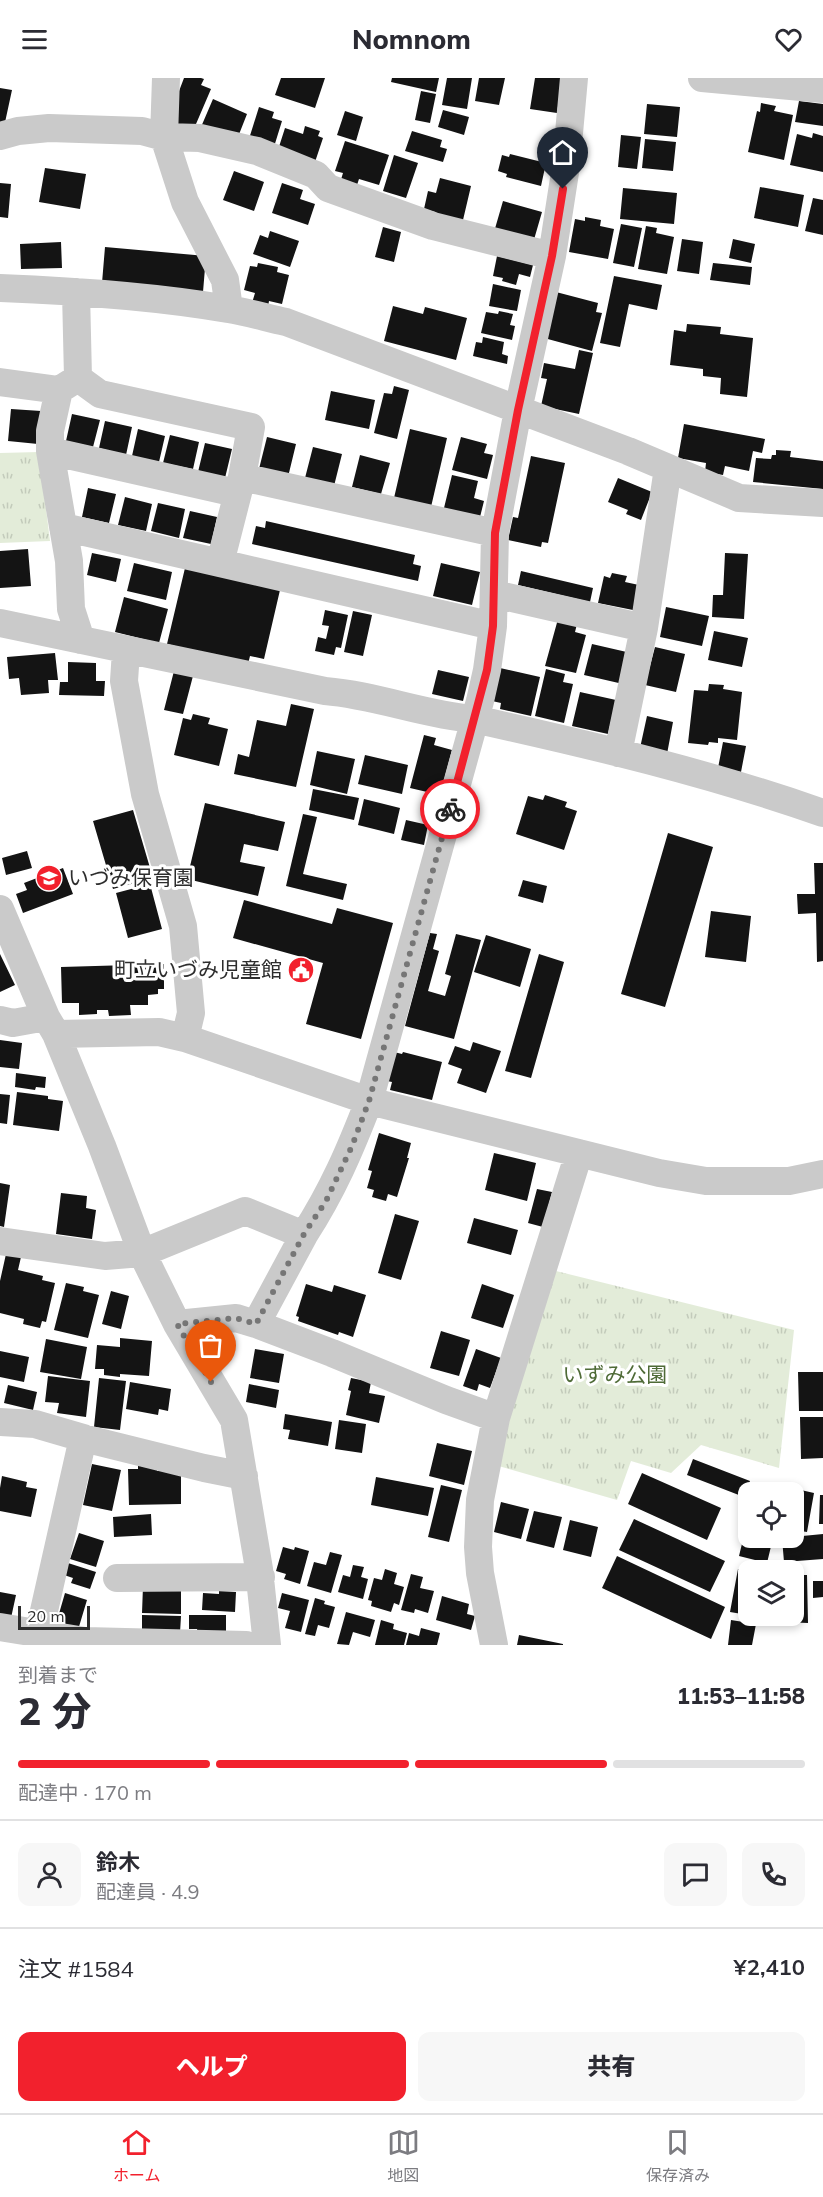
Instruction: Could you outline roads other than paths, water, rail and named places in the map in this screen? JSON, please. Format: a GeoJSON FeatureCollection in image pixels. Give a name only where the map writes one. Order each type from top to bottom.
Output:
{"type":"FeatureCollection","features":[{"type":"Feature","properties":{"kind":"street"},"geometry":{"type":"LineString","coordinates":[[166,78],[164,137],[184,202],[225,280],[229,309]]}},
{"type":"Feature","properties":{"kind":"street"},"geometry":{"type":"LineString","coordinates":[[256,1324],[304,1234],[326,1201],[352,1146],[369,1101],[487,670],[493,626],[495,533],[518,410],[552,256],[566,166],[574,78]]}},
{"type":"Feature","properties":{"kind":"street"},"geometry":{"type":"LineString","coordinates":[[702,78],[823,89]]}},
{"type":"Feature","properties":{"kind":"street"},"geometry":{"type":"LineString","coordinates":[[0,136],[18,131],[49,128],[142,131],[164,137],[200,138],[257,152],[316,175],[328,188],[433,226],[552,256]]}},
{"type":"Feature","properties":{"kind":"street"},"geometry":{"type":"LineString","coordinates":[[0,288],[76,292],[229,309],[286,322],[628,451],[739,498],[823,503]]}},
{"type":"Feature","properties":{"kind":"street"},"geometry":{"type":"LineString","coordinates":[[76,292],[68,384],[50,431],[50,451],[69,561],[71,609],[81,640]]}},
{"type":"Feature","properties":{"kind":"street"},"geometry":{"type":"LineString","coordinates":[[0,382],[68,384],[100,394],[251,427],[220,562]]}},
{"type":"Feature","properties":{"kind":"street"},"geometry":{"type":"LineString","coordinates":[[50,451],[495,533]]}},
{"type":"Feature","properties":{"kind":"street"},"geometry":{"type":"LineString","coordinates":[[618,753],[644,628],[668,468]]}},
{"type":"Feature","properties":{"kind":"street"},"geometry":{"type":"LineString","coordinates":[[63,527],[493,626]]}},
{"type":"Feature","properties":{"kind":"street"},"geometry":{"type":"LineString","coordinates":[[494,594],[644,628]]}},
{"type":"Feature","properties":{"kind":"street"},"geometry":{"type":"LineString","coordinates":[[0,623],[126,651],[325,691],[347,693],[453,717],[474,719],[604,748],[754,789],[823,813]]}},
{"type":"Feature","properties":{"kind":"street"},"geometry":{"type":"LineString","coordinates":[[126,651],[124,681],[145,794],[183,926],[191,1013],[185,1038]]}},
{"type":"Feature","properties":{"kind":"street"},"geometry":{"type":"LineString","coordinates":[[0,909],[102,1146],[142,1253],[177,1324],[234,1420],[261,1577],[267,1645]]}},
{"type":"Feature","properties":{"kind":"street"},"geometry":{"type":"LineString","coordinates":[[0,1020],[51,1026],[159,1032],[185,1038],[369,1101],[659,1173],[706,1181],[789,1181],[823,1174]]}},
{"type":"Feature","properties":{"kind":"street"},"geometry":{"type":"LineString","coordinates":[[494,1645],[480,1573],[478,1524],[496,1418],[579,1153]]}},
{"type":"Feature","properties":{"kind":"street"},"geometry":{"type":"LineString","coordinates":[[0,1241],[105,1256],[142,1253],[245,1211],[304,1234]]}},
{"type":"Feature","properties":{"kind":"street"},"geometry":{"type":"LineString","coordinates":[[177,1324],[236,1318],[496,1418]]}},
{"type":"Feature","properties":{"kind":"street"},"geometry":{"type":"LineString","coordinates":[[0,1422],[34,1424],[204,1468],[244,1476]]}},
{"type":"Feature","properties":{"kind":"street"},"geometry":{"type":"LineString","coordinates":[[39,1633],[83,1438]]}},
{"type":"Feature","properties":{"kind":"street"},"geometry":{"type":"LineString","coordinates":[[117,1578],[261,1577]]}},
{"type":"Feature","properties":{"kind":"street"},"geometry":{"type":"LineString","coordinates":[[0,1627],[85,1641],[246,1645]]}},
{"type":"Feature","properties":{"kind":"place","name":"いづみ保育園"},"geometry":{"type":"Point","coordinates":[49,878]}},
{"type":"Feature","properties":{"kind":"place","name":"町立いづみ児童館"},"geometry":{"type":"Point","coordinates":[301,970]}},
{"type":"Feature","properties":{"kind":"park label","name":"いずみ公園"},"geometry":{"type":"Point","coordinates":[615,1375]}}]}
